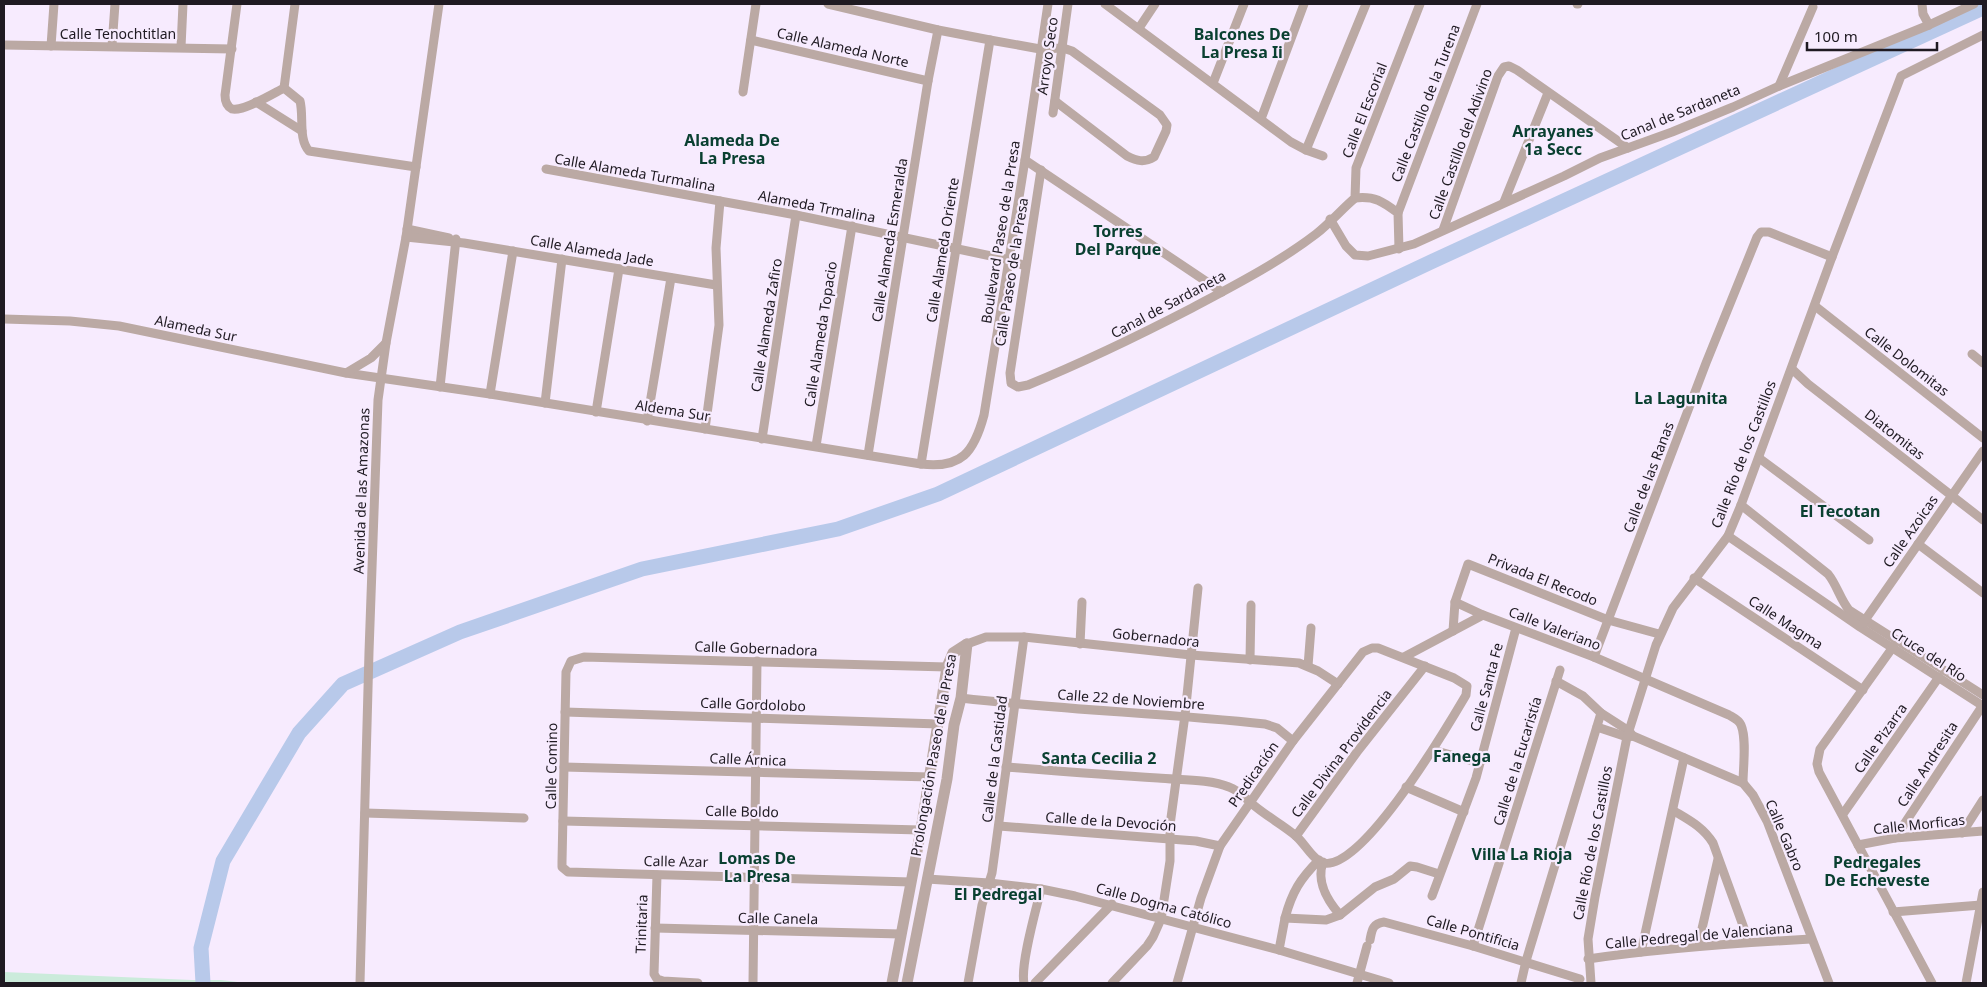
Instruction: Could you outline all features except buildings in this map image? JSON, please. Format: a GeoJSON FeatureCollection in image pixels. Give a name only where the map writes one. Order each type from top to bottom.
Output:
{"type":"FeatureCollection","features":[{"type":"Feature","properties":{"kind":"street"},"geometry":{"type":"LineString","coordinates":[[51,46],[54,4]]}},
{"type":"Feature","properties":{"kind":"street"},"geometry":{"type":"LineString","coordinates":[[112,46],[115,4]]}},
{"type":"Feature","properties":{"kind":"street"},"geometry":{"type":"LineString","coordinates":[[181,47],[183,4]]}},
{"type":"Feature","properties":{"kind":"street"},"geometry":{"type":"LineString","coordinates":[[237,4],[226,85],[226,103],[232,109],[238,109],[284,88]]}},
{"type":"Feature","properties":{"kind":"street"},"geometry":{"type":"LineString","coordinates":[[284,88],[295,4]]}},
{"type":"Feature","properties":{"kind":"street","name":"Avenida de las Amazonas"},"geometry":{"type":"LineString","coordinates":[[360,983],[368,667],[375,456],[380,377],[406,233],[439,4]]}},
{"type":"Feature","properties":{"kind":"street"},"geometry":{"type":"LineString","coordinates":[[743,92],[756,4]]}},
{"type":"Feature","properties":{"kind":"street"},"geometry":{"type":"LineString","coordinates":[[828,4],[938,30],[990,40],[1040,49],[1063,48],[1083,57],[1160,115],[1164,120],[1166,130],[1154,158],[1142,161],[1134,160],[1055,101]]}},
{"type":"Feature","properties":{"kind":"street","name":"Boulevard Paseo de la Presa"},"geometry":{"type":"LineString","coordinates":[[960,458],[974,445],[984,415],[1010,260],[1048,4]]}},
{"type":"Feature","properties":{"kind":"street","name":"Arroyo Seco"},"geometry":{"type":"LineString","coordinates":[[1053,112],[1068,4]]}},
{"type":"Feature","properties":{"kind":"street"},"geometry":{"type":"LineString","coordinates":[[1105,4],[1291,142],[1323,156]]}},
{"type":"Feature","properties":{"kind":"street"},"geometry":{"type":"LineString","coordinates":[[1139,28],[1155,4]]}},
{"type":"Feature","properties":{"kind":"street"},"geometry":{"type":"LineString","coordinates":[[1261,119],[1304,4]]}},
{"type":"Feature","properties":{"kind":"street"},"geometry":{"type":"LineString","coordinates":[[1306,150],[1366,4]]}},
{"type":"Feature","properties":{"kind":"street","name":"Calle El Escorial"},"geometry":{"type":"LineString","coordinates":[[1355,198],[1356,168],[1420,4]]}},
{"type":"Feature","properties":{"kind":"street","name":"Calle Castillo de la Turena"},"geometry":{"type":"LineString","coordinates":[[1398,213],[1477,4]]}},
{"type":"Feature","properties":{"kind":"street"},"geometry":{"type":"LineString","coordinates":[[1922,4],[1923,14],[1929,25]]}},
{"type":"Feature","properties":{"kind":"street","name":"Canal de Sardaneta"},"geometry":{"type":"LineString","coordinates":[[1009,379],[1014,386],[1023,387],[1139,336],[1272,264],[1318,232],[1330,220],[1350,251],[1355,255],[1363,257],[1399,249],[1600,158],[1681,129],[1779,86],[1929,25],[1974,4]]}},
{"type":"Feature","properties":{"kind":"street"},"geometry":{"type":"LineString","coordinates":[[1213,83],[1241,5]]}},
{"type":"Feature","properties":{"kind":"street"},"geometry":{"type":"LineString","coordinates":[[1779,86],[1813,7]]}},
{"type":"Feature","properties":{"kind":"street","name":"Calle Alameda Esmeralda"},"geometry":{"type":"LineString","coordinates":[[868,455],[928,81],[938,30]]}},
{"type":"Feature","properties":{"kind":"street","name":"Calle Río de los Castillos"},"geometry":{"type":"LineString","coordinates":[[1591,983],[1588,959],[1591,920],[1630,735],[1645,679],[1660,634],[1673,608],[1694,578],[1728,536],[1759,458],[1832,257],[1901,76],[1983,35]]}},
{"type":"Feature","properties":{"kind":"street","name":"Calle Alameda Norte"},"geometry":{"type":"LineString","coordinates":[[751,40],[928,81]]}},
{"type":"Feature","properties":{"kind":"street","name":"Calle Alameda Oriente"},"geometry":{"type":"LineString","coordinates":[[921,464],[990,40]]}},
{"type":"Feature","properties":{"kind":"street","name":"Calle Tenochtitlan"},"geometry":{"type":"LineString","coordinates":[[4,45],[232,49]]}},
{"type":"Feature","properties":{"kind":"street","name":"Calle Castillo del Adivino"},"geometry":{"type":"LineString","coordinates":[[1443,230],[1501,70],[1509,66],[1628,148]]}},
{"type":"Feature","properties":{"kind":"street"},"geometry":{"type":"LineString","coordinates":[[284,88],[300,101],[302,130],[306,149],[309,151],[416,167]]}},
{"type":"Feature","properties":{"kind":"street"},"geometry":{"type":"LineString","coordinates":[[1504,202],[1548,93]]}},
{"type":"Feature","properties":{"kind":"street"},"geometry":{"type":"LineString","coordinates":[[256,102],[302,130]]}},
{"type":"Feature","properties":{"kind":"street"},"geometry":{"type":"LineString","coordinates":[[1025,160],[1222,292]]}},
{"type":"Feature","properties":{"kind":"street","name":"Calle Alameda Turmalina"},"geometry":{"type":"LineString","coordinates":[[546,170],[720,201]]}},
{"type":"Feature","properties":{"kind":"street","name":"Calle Paseo de la Presa"},"geometry":{"type":"LineString","coordinates":[[1009,379],[1041,170]]}},
{"type":"Feature","properties":{"kind":"street"},"geometry":{"type":"LineString","coordinates":[[1330,220],[1355,198],[1369,197],[1382,201],[1398,213],[1399,249]]}},
{"type":"Feature","properties":{"kind":"street"},"geometry":{"type":"LineString","coordinates":[[705,429],[719,325],[716,248],[720,201]]}},
{"type":"Feature","properties":{"kind":"street","name":"Alameda Trmalina"},"geometry":{"type":"LineString","coordinates":[[720,201],[852,226],[1010,260],[1025,266]]}},
{"type":"Feature","properties":{"kind":"street","name":"Calle Alameda Zafiro"},"geometry":{"type":"LineString","coordinates":[[762,439],[796,215]]}},
{"type":"Feature","properties":{"kind":"street","name":"Calle Alameda Topacio"},"geometry":{"type":"LineString","coordinates":[[816,446],[852,226]]}},
{"type":"Feature","properties":{"kind":"street","name":"Calle de las Ranas"},"geometry":{"type":"LineString","coordinates":[[1594,657],[1706,364],[1757,237],[1761,232],[1769,232],[1832,257]]}},
{"type":"Feature","properties":{"kind":"street","name":"Calle Alameda Jade"},"geometry":{"type":"LineString","coordinates":[[406,233],[716,285]]}},
{"type":"Feature","properties":{"kind":"street"},"geometry":{"type":"LineString","coordinates":[[440,387],[458,242]]}},
{"type":"Feature","properties":{"kind":"street"},"geometry":{"type":"LineString","coordinates":[[490,394],[513,251]]}},
{"type":"Feature","properties":{"kind":"street"},"geometry":{"type":"LineString","coordinates":[[545,403],[562,258]]}},
{"type":"Feature","properties":{"kind":"street"},"geometry":{"type":"LineString","coordinates":[[596,412],[618,269]]}},
{"type":"Feature","properties":{"kind":"street"},"geometry":{"type":"LineString","coordinates":[[647,421],[671,278]]}},
{"type":"Feature","properties":{"kind":"street","name":"Calle Dolomitas"},"geometry":{"type":"LineString","coordinates":[[1815,306],[1983,438]]}},
{"type":"Feature","properties":{"kind":"street","name":"Alameda Sur"},"geometry":{"type":"LineString","coordinates":[[4,319],[70,321],[119,326],[346,373],[380,377]]}},
{"type":"Feature","properties":{"kind":"street"},"geometry":{"type":"LineString","coordinates":[[346,373],[371,358],[386,343]]}},
{"type":"Feature","properties":{"kind":"street"},"geometry":{"type":"LineString","coordinates":[[1972,354],[1983,363]]}},
{"type":"Feature","properties":{"kind":"street","name":"Diatomitas"},"geometry":{"type":"LineString","coordinates":[[1792,369],[1983,520]]}},
{"type":"Feature","properties":{"kind":"street","name":"Aldema Sur"},"geometry":{"type":"LineString","coordinates":[[380,377],[921,464],[941,466],[960,458]]}},
{"type":"Feature","properties":{"kind":"street","name":"Calle Azoicas"},"geometry":{"type":"LineString","coordinates":[[1863,623],[1983,451]]}},
{"type":"Feature","properties":{"kind":"street"},"geometry":{"type":"LineString","coordinates":[[1759,458],[1869,540]]}},
{"type":"Feature","properties":{"kind":"street"},"geometry":{"type":"LineString","coordinates":[[1741,505],[1828,574],[1835,584],[1843,603],[1863,623]]}},
{"type":"Feature","properties":{"kind":"street"},"geometry":{"type":"LineString","coordinates":[[1728,536],[1863,623]]}},
{"type":"Feature","properties":{"kind":"street"},"geometry":{"type":"LineString","coordinates":[[1918,544],[1983,594]]}},
{"type":"Feature","properties":{"kind":"street","name":"Privada El Recodo"},"geometry":{"type":"LineString","coordinates":[[1455,602],[1468,564],[1608,620],[1660,634]]}},
{"type":"Feature","properties":{"kind":"street","name":"Calle Magma"},"geometry":{"type":"LineString","coordinates":[[1694,578],[1863,690]]}},
{"type":"Feature","properties":{"kind":"street"},"geometry":{"type":"LineString","coordinates":[[1112,983],[1153,937],[1161,919],[1170,861],[1170,826],[1185,715],[1198,588]]}},
{"type":"Feature","properties":{"kind":"street"},"geometry":{"type":"LineString","coordinates":[[1080,644],[1082,602]]}},
{"type":"Feature","properties":{"kind":"street"},"geometry":{"type":"LineString","coordinates":[[1453,631],[1455,602]]}},
{"type":"Feature","properties":{"kind":"street","name":"Calle Valeriano"},"geometry":{"type":"LineString","coordinates":[[1455,602],[1483,616],[1594,657],[1729,715],[1738,721],[1742,727],[1743,783]]}},
{"type":"Feature","properties":{"kind":"street"},"geometry":{"type":"LineString","coordinates":[[1250,660],[1251,605]]}},
{"type":"Feature","properties":{"kind":"street"},"geometry":{"type":"LineString","coordinates":[[1404,657],[1483,616]]}},
{"type":"Feature","properties":{"kind":"street","name":"Cruce del Río"},"geometry":{"type":"LineString","coordinates":[[1863,623],[1893,647],[1939,677],[1983,702]]}},
{"type":"Feature","properties":{"kind":"street","name":"Cruce del Río"},"geometry":{"type":"LineString","coordinates":[[1863,623],[1983,702]]}},
{"type":"Feature","properties":{"kind":"street"},"geometry":{"type":"LineString","coordinates":[[1308,666],[1311,628]]}},
{"type":"Feature","properties":{"kind":"street","name":"Calle Santa Fe"},"geometry":{"type":"LineString","coordinates":[[1464,812],[1480,763],[1516,628]]}},
{"type":"Feature","properties":{"kind":"street","name":"Gobernadora"},"geometry":{"type":"LineString","coordinates":[[967,644],[986,637],[1024,637],[1191,655],[1299,663],[1308,666],[1338,684]]}},
{"type":"Feature","properties":{"kind":"street","name":"Calle de la Castidad"},"geometry":{"type":"LineString","coordinates":[[968,983],[999,826],[1024,637]]}},
{"type":"Feature","properties":{"kind":"street","name":"Prolongación Paseo de la Presa"},"geometry":{"type":"LineString","coordinates":[[892,983],[921,830],[947,667],[953,653],[967,644]]}},
{"type":"Feature","properties":{"kind":"street","name":"Prolongación Paseo de la Presa"},"geometry":{"type":"LineString","coordinates":[[906,983],[947,779],[954,725],[961,698],[967,644]]}},
{"type":"Feature","properties":{"kind":"street"},"geometry":{"type":"LineString","coordinates":[[1893,647],[1820,749],[1818,756],[1819,772],[1932,983]]}},
{"type":"Feature","properties":{"kind":"street","name":"Predicación"},"geometry":{"type":"LineString","coordinates":[[1177,983],[1209,873],[1220,846],[1250,802],[1294,741],[1363,652],[1367,649],[1378,648],[1404,657]]}},
{"type":"Feature","properties":{"kind":"street","name":"Calle Gobernadora"},"geometry":{"type":"LineString","coordinates":[[568,666],[571,661],[584,657],[947,667]]}},
{"type":"Feature","properties":{"kind":"street"},"geometry":{"type":"LineString","coordinates":[[1296,836],[1321,861],[1335,863],[1362,844],[1433,750],[1466,695],[1468,688],[1466,684],[1404,657]]}},
{"type":"Feature","properties":{"kind":"street"},"geometry":{"type":"LineString","coordinates":[[753,983],[757,661]]}},
{"type":"Feature","properties":{"kind":"street","name":"Calle Comino"},"geometry":{"type":"LineString","coordinates":[[562,866],[565,712],[568,666]]}},
{"type":"Feature","properties":{"kind":"street","name":"Calle Divina Providencia"},"geometry":{"type":"LineString","coordinates":[[1006,767],[1177,780],[1228,786],[1240,792],[1250,802],[1296,836],[1357,752],[1425,666]]}},
{"type":"Feature","properties":{"kind":"street","name":"Calle de la Eucaristía"},"geometry":{"type":"LineString","coordinates":[[1473,946],[1560,670]]}},
{"type":"Feature","properties":{"kind":"street","name":"Calle Pizarra"},"geometry":{"type":"LineString","coordinates":[[1843,814],[1939,677]]}},
{"type":"Feature","properties":{"kind":"street"},"geometry":{"type":"LineString","coordinates":[[1556,682],[1584,696],[1601,713],[1630,735]]}},
{"type":"Feature","properties":{"kind":"street","name":"Calle 22 de Noviembre"},"geometry":{"type":"LineString","coordinates":[[961,698],[1014,704],[1185,715],[1265,724],[1277,728],[1294,741]]}},
{"type":"Feature","properties":{"kind":"street","name":"Calle Andresita"},"geometry":{"type":"LineString","coordinates":[[1895,838],[1983,702]]}},
{"type":"Feature","properties":{"kind":"street","name":"Calle Gordolobo"},"geometry":{"type":"LineString","coordinates":[[565,712],[939,724]]}},
{"type":"Feature","properties":{"kind":"street"},"geometry":{"type":"LineString","coordinates":[[1521,983],[1601,713]]}},
{"type":"Feature","properties":{"kind":"street"},"geometry":{"type":"LineString","coordinates":[[1597,727],[1630,735],[1743,783]]}},
{"type":"Feature","properties":{"kind":"street"},"geometry":{"type":"LineString","coordinates":[[1433,750],[1480,763]]}},
{"type":"Feature","properties":{"kind":"street"},"geometry":{"type":"LineString","coordinates":[[1641,952],[1674,811],[1684,758]]}},
{"type":"Feature","properties":{"kind":"street","name":"Calle Árnica"},"geometry":{"type":"LineString","coordinates":[[564,767],[930,777]]}},
{"type":"Feature","properties":{"kind":"street","name":"Calle Gabro"},"geometry":{"type":"LineString","coordinates":[[1743,783],[1753,795],[1767,821],[1829,983]]}},
{"type":"Feature","properties":{"kind":"street"},"geometry":{"type":"LineString","coordinates":[[1406,787],[1464,812],[1438,874],[1432,896]]}},
{"type":"Feature","properties":{"kind":"street"},"geometry":{"type":"LineString","coordinates":[[1962,832],[1983,800]]}},
{"type":"Feature","properties":{"kind":"street"},"geometry":{"type":"LineString","coordinates":[[1674,811],[1707,832],[1713,843],[1749,942]]}},
{"type":"Feature","properties":{"kind":"street"},"geometry":{"type":"LineString","coordinates":[[365,813],[524,818]]}},
{"type":"Feature","properties":{"kind":"street","name":"Calle Boldo"},"geometry":{"type":"LineString","coordinates":[[563,821],[756,824],[921,830]]}},
{"type":"Feature","properties":{"kind":"street","name":"Calle de la Devoción"},"geometry":{"type":"LineString","coordinates":[[999,826],[1220,846]]}},
{"type":"Feature","properties":{"kind":"street","name":"Calle Morficas"},"geometry":{"type":"LineString","coordinates":[[1858,845],[1895,838],[1983,831]]}},
{"type":"Feature","properties":{"kind":"street"},"geometry":{"type":"LineString","coordinates":[[1698,946],[1718,859]]}},
{"type":"Feature","properties":{"kind":"street"},"geometry":{"type":"LineString","coordinates":[[1321,861],[1321,880],[1328,899],[1340,915]]}},
{"type":"Feature","properties":{"kind":"street"},"geometry":{"type":"LineString","coordinates":[[1279,950],[1290,897],[1306,873],[1321,861]]}},
{"type":"Feature","properties":{"kind":"street","name":"Calle Azar"},"geometry":{"type":"LineString","coordinates":[[562,866],[568,872],[578,874],[911,882]]}},
{"type":"Feature","properties":{"kind":"street"},"geometry":{"type":"LineString","coordinates":[[1285,918],[1326,920],[1340,915],[1375,888],[1394,879],[1407,867],[1413,866],[1438,874]]}},
{"type":"Feature","properties":{"kind":"street","name":"Trinitaria"},"geometry":{"type":"LineString","coordinates":[[656,875],[654,974],[663,981],[698,983]]}},
{"type":"Feature","properties":{"kind":"street","name":"Calle Dogma Católico"},"geometry":{"type":"LineString","coordinates":[[927,879],[1041,889],[1112,904],[1279,950],[1359,979],[1389,983]]}},
{"type":"Feature","properties":{"kind":"street"},"geometry":{"type":"LineString","coordinates":[[1024,983],[1024,963],[1041,889]]}},
{"type":"Feature","properties":{"kind":"street"},"geometry":{"type":"LineString","coordinates":[[1966,983],[1983,892]]}},
{"type":"Feature","properties":{"kind":"street"},"geometry":{"type":"LineString","coordinates":[[1035,983],[1112,904]]}},
{"type":"Feature","properties":{"kind":"street"},"geometry":{"type":"LineString","coordinates":[[1893,912],[1981,905]]}},
{"type":"Feature","properties":{"kind":"street","name":"Calle Pontificia"},"geometry":{"type":"LineString","coordinates":[[1359,979],[1374,926],[1377,923],[1384,922],[1526,961],[1580,979]]}},
{"type":"Feature","properties":{"kind":"street","name":"Calle Canela"},"geometry":{"type":"LineString","coordinates":[[655,928],[753,932],[901,934]]}},
{"type":"Feature","properties":{"kind":"street","name":"Calle Pedregal de Valenciana"},"geometry":{"type":"LineString","coordinates":[[1588,959],[1698,946],[1811,939]]}},
{"type":"Feature","properties":{"kind":"green space"},"geometry":{"type":"Polygon","coordinates":[[[4,972],[221,980],[246,983],[4,983],[4,972]]]}},
{"type":"Feature","properties":{"kind":"waterway"},"geometry":{"type":"LineString","coordinates":[[203,983],[201,948],[223,861],[299,733],[343,684],[460,632],[642,569],[838,529],[938,494],[1433,261],[1983,8]]}},
{"type":"Feature","properties":{"kind":"district","name":"Balcones De La Presa Ii"},"geometry":{"type":"Point","coordinates":[1242,43]}},
{"type":"Feature","properties":{"kind":"district","name":"Arrayanes 1a Secc"},"geometry":{"type":"Point","coordinates":[1553,140]}},
{"type":"Feature","properties":{"kind":"district","name":"Alameda De La Presa"},"geometry":{"type":"Point","coordinates":[732,149]}},
{"type":"Feature","properties":{"kind":"district","name":"Torres Del Parque"},"geometry":{"type":"Point","coordinates":[1118,240]}},
{"type":"Feature","properties":{"kind":"district","name":"La Lagunita"},"geometry":{"type":"Point","coordinates":[1681,398]}},
{"type":"Feature","properties":{"kind":"district","name":"El Tecotan"},"geometry":{"type":"Point","coordinates":[1840,511]}},
{"type":"Feature","properties":{"kind":"district","name":"Fanega"},"geometry":{"type":"Point","coordinates":[1462,756]}},
{"type":"Feature","properties":{"kind":"district","name":"Santa Cecilia 2"},"geometry":{"type":"Point","coordinates":[1099,758]}},
{"type":"Feature","properties":{"kind":"district","name":"Villa La Rioja"},"geometry":{"type":"Point","coordinates":[1522,854]}},
{"type":"Feature","properties":{"kind":"district","name":"Lomas De La Presa"},"geometry":{"type":"Point","coordinates":[757,867]}},
{"type":"Feature","properties":{"kind":"district","name":"Pedregales De Echeveste"},"geometry":{"type":"Point","coordinates":[1877,871]}},
{"type":"Feature","properties":{"kind":"district","name":"El Pedregal"},"geometry":{"type":"Point","coordinates":[998,894]}}]}
